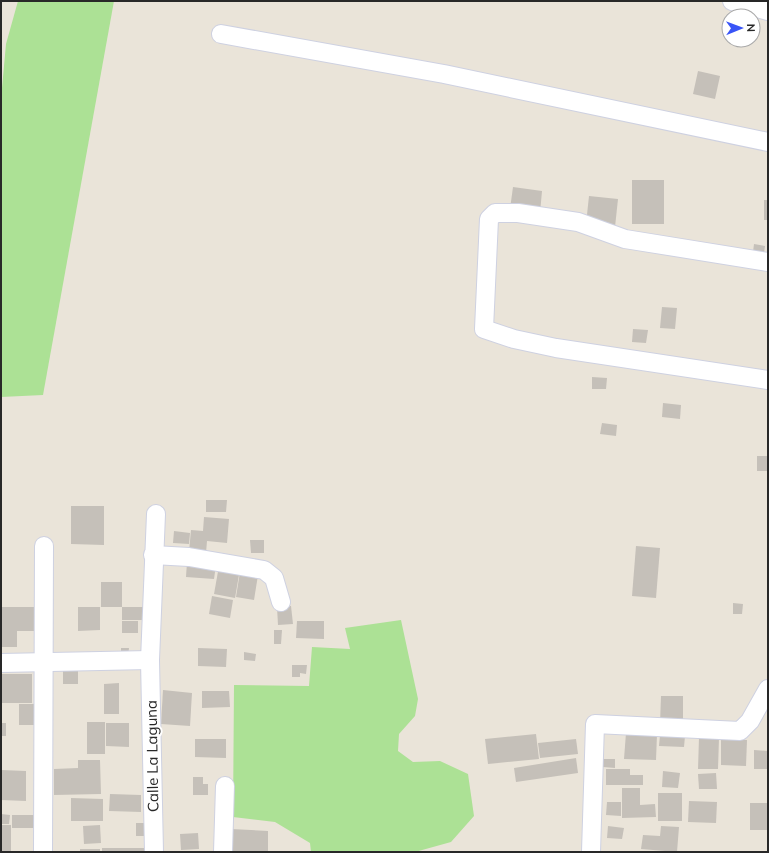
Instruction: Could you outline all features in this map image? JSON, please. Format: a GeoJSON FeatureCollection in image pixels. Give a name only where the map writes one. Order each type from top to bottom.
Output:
{"type":"FeatureCollection","features":[{"type":"Feature","properties":{"kind":"street"},"geometry":{"type":"LineString","coordinates":[[732,1],[768,11]]}},
{"type":"Feature","properties":{"kind":"street"},"geometry":{"type":"LineString","coordinates":[[221,34],[444,74],[768,142]]}},
{"type":"Feature","properties":{"kind":"street"},"geometry":{"type":"LineString","coordinates":[[768,262],[625,239],[578,222],[518,213],[495,213],[490,219],[484,329],[514,339],[556,348],[768,380]]}},
{"type":"Feature","properties":{"kind":"street","name":"Calle La Laguna"},"geometry":{"type":"LineString","coordinates":[[154,852],[150,660],[153,555],[156,514]]}},
{"type":"Feature","properties":{"kind":"street"},"geometry":{"type":"LineString","coordinates":[[43,852],[42,662],[44,546]]}},
{"type":"Feature","properties":{"kind":"street"},"geometry":{"type":"LineString","coordinates":[[153,555],[188,557],[264,570],[274,578],[281,602]]}},
{"type":"Feature","properties":{"kind":"street"},"geometry":{"type":"LineString","coordinates":[[1,663],[150,660]]}},
{"type":"Feature","properties":{"kind":"street"},"geometry":{"type":"LineString","coordinates":[[591,852],[595,724],[740,731],[750,721],[768,689]]}},
{"type":"Feature","properties":{"kind":"street"},"geometry":{"type":"LineString","coordinates":[[223,852],[224,786]]}},
{"type":"Feature","properties":{"kind":"green space"},"geometry":{"type":"Polygon","coordinates":[[[18,1],[114,1],[43,395],[1,397],[1,99],[6,44],[18,1]]]}},
{"type":"Feature","properties":{"kind":"green space"},"geometry":{"type":"Polygon","coordinates":[[[401,620],[418,699],[415,716],[399,734],[398,751],[413,762],[440,761],[468,774],[474,816],[451,842],[415,852],[311,852],[310,843],[275,822],[233,817],[234,685],[309,686],[312,647],[350,649],[345,628],[401,620]]]}},
{"type":"Feature","properties":{"kind":"building"},"geometry":{"type":"Polygon","coordinates":[[[698,71],[720,76],[715,99],[693,94],[698,71]]]}},
{"type":"Feature","properties":{"kind":"building"},"geometry":{"type":"Polygon","coordinates":[[[632,180],[664,180],[664,224],[632,224],[632,180]]]}},
{"type":"Feature","properties":{"kind":"building"},"geometry":{"type":"Polygon","coordinates":[[[513,187],[542,191],[540,213],[510,209],[513,187]]]}},
{"type":"Feature","properties":{"kind":"building"},"geometry":{"type":"Polygon","coordinates":[[[589,196],[618,199],[615,227],[586,224],[589,196]]]}},
{"type":"Feature","properties":{"kind":"building"},"geometry":{"type":"Polygon","coordinates":[[[764,200],[768,200],[768,220],[764,220],[764,200]]]}},
{"type":"Feature","properties":{"kind":"building"},"geometry":{"type":"Polygon","coordinates":[[[754,244],[765,246],[764,253],[753,252],[754,244]]]}},
{"type":"Feature","properties":{"kind":"building"},"geometry":{"type":"Polygon","coordinates":[[[662,307],[677,308],[675,329],[660,328],[662,307]]]}},
{"type":"Feature","properties":{"kind":"building"},"geometry":{"type":"Polygon","coordinates":[[[633,329],[648,330],[646,343],[632,342],[633,329]]]}},
{"type":"Feature","properties":{"kind":"building"},"geometry":{"type":"Polygon","coordinates":[[[592,377],[607,378],[606,389],[592,389],[592,377]]]}},
{"type":"Feature","properties":{"kind":"building"},"geometry":{"type":"Polygon","coordinates":[[[663,403],[681,405],[680,419],[662,417],[663,403]]]}},
{"type":"Feature","properties":{"kind":"building"},"geometry":{"type":"Polygon","coordinates":[[[602,423],[617,425],[616,436],[600,434],[602,423]]]}},
{"type":"Feature","properties":{"kind":"building"},"geometry":{"type":"Polygon","coordinates":[[[757,456],[768,456],[768,471],[757,471],[757,456]]]}},
{"type":"Feature","properties":{"kind":"building"},"geometry":{"type":"Polygon","coordinates":[[[206,500],[227,500],[226,512],[206,512],[206,500]]]}},
{"type":"Feature","properties":{"kind":"building"},"geometry":{"type":"Polygon","coordinates":[[[71,506],[104,506],[104,545],[71,544],[71,506]]]}},
{"type":"Feature","properties":{"kind":"building"},"geometry":{"type":"Polygon","coordinates":[[[204,517],[229,519],[227,543],[207,541],[206,553],[189,552],[191,530],[203,531],[204,517]]]}},
{"type":"Feature","properties":{"kind":"building"},"geometry":{"type":"Polygon","coordinates":[[[174,531],[190,533],[189,544],[173,543],[174,531]]]}},
{"type":"Feature","properties":{"kind":"building"},"geometry":{"type":"Polygon","coordinates":[[[250,540],[264,540],[264,553],[251,553],[250,540]]]}},
{"type":"Feature","properties":{"kind":"building"},"geometry":{"type":"Polygon","coordinates":[[[636,546],[660,548],[656,598],[632,596],[636,546]]]}},
{"type":"Feature","properties":{"kind":"building"},"geometry":{"type":"Polygon","coordinates":[[[187,562],[216,565],[214,579],[186,577],[187,562]]]}},
{"type":"Feature","properties":{"kind":"building"},"geometry":{"type":"Polygon","coordinates":[[[219,566],[240,569],[235,598],[214,594],[219,566]]]}},
{"type":"Feature","properties":{"kind":"building"},"geometry":{"type":"Polygon","coordinates":[[[240,572],[258,575],[254,600],[236,597],[240,572]]]}},
{"type":"Feature","properties":{"kind":"building"},"geometry":{"type":"Polygon","coordinates":[[[101,582],[122,582],[122,607],[101,607],[101,582]]]}},
{"type":"Feature","properties":{"kind":"building"},"geometry":{"type":"Polygon","coordinates":[[[212,596],[233,600],[230,618],[209,614],[212,596]]]}},
{"type":"Feature","properties":{"kind":"building"},"geometry":{"type":"Polygon","coordinates":[[[733,603],[743,604],[742,614],[733,614],[733,603]]]}},
{"type":"Feature","properties":{"kind":"building"},"geometry":{"type":"Polygon","coordinates":[[[291,606],[293,624],[278,625],[277,607],[291,606]]]}},
{"type":"Feature","properties":{"kind":"building"},"geometry":{"type":"Polygon","coordinates":[[[1,607],[36,607],[36,631],[17,631],[17,647],[1,647],[1,607]]]}},
{"type":"Feature","properties":{"kind":"building"},"geometry":{"type":"Polygon","coordinates":[[[78,607],[100,607],[100,630],[78,631],[78,607]]]}},
{"type":"Feature","properties":{"kind":"building"},"geometry":{"type":"Polygon","coordinates":[[[122,607],[147,607],[147,620],[122,620],[122,607]]]}},
{"type":"Feature","properties":{"kind":"building"},"geometry":{"type":"Polygon","coordinates":[[[122,621],[138,621],[138,633],[122,633],[122,621]]]}},
{"type":"Feature","properties":{"kind":"building"},"geometry":{"type":"Polygon","coordinates":[[[297,621],[324,621],[324,639],[296,638],[297,621]]]}},
{"type":"Feature","properties":{"kind":"building"},"geometry":{"type":"Polygon","coordinates":[[[274,630],[282,630],[281,644],[274,644],[274,630]]]}},
{"type":"Feature","properties":{"kind":"building"},"geometry":{"type":"Polygon","coordinates":[[[121,648],[129,648],[128,657],[121,657],[121,648]]]}},
{"type":"Feature","properties":{"kind":"building"},"geometry":{"type":"Polygon","coordinates":[[[198,648],[227,649],[226,667],[198,666],[198,648]]]}},
{"type":"Feature","properties":{"kind":"building"},"geometry":{"type":"Polygon","coordinates":[[[244,652],[256,654],[255,661],[244,660],[244,652]]]}},
{"type":"Feature","properties":{"kind":"building"},"geometry":{"type":"Polygon","coordinates":[[[292,665],[307,665],[306,674],[300,673],[300,677],[292,677],[292,665]]]}},
{"type":"Feature","properties":{"kind":"building"},"geometry":{"type":"Polygon","coordinates":[[[63,669],[78,669],[78,684],[63,684],[63,669]]]}},
{"type":"Feature","properties":{"kind":"building"},"geometry":{"type":"Polygon","coordinates":[[[1,674],[32,674],[32,703],[1,703],[1,674]]]}},
{"type":"Feature","properties":{"kind":"building"},"geometry":{"type":"Polygon","coordinates":[[[119,683],[119,714],[104,714],[104,684],[119,683]]]}},
{"type":"Feature","properties":{"kind":"building"},"geometry":{"type":"Polygon","coordinates":[[[163,690],[192,693],[190,726],[161,724],[163,690]]]}},
{"type":"Feature","properties":{"kind":"building"},"geometry":{"type":"Polygon","coordinates":[[[202,691],[229,691],[230,707],[202,708],[202,691]]]}},
{"type":"Feature","properties":{"kind":"building"},"geometry":{"type":"Polygon","coordinates":[[[661,696],[683,696],[683,725],[660,724],[661,696]]]}},
{"type":"Feature","properties":{"kind":"building"},"geometry":{"type":"Polygon","coordinates":[[[19,704],[34,704],[34,725],[19,725],[19,704]]]}},
{"type":"Feature","properties":{"kind":"building"},"geometry":{"type":"Polygon","coordinates":[[[87,722],[105,722],[105,754],[87,754],[87,722]]]}},
{"type":"Feature","properties":{"kind":"building"},"geometry":{"type":"Polygon","coordinates":[[[1,723],[6,723],[6,736],[1,736],[1,723]]]}},
{"type":"Feature","properties":{"kind":"building"},"geometry":{"type":"Polygon","coordinates":[[[106,723],[129,723],[129,747],[106,746],[106,723]]]}},
{"type":"Feature","properties":{"kind":"building"},"geometry":{"type":"Polygon","coordinates":[[[626,733],[657,734],[656,760],[624,759],[626,733]]]}},
{"type":"Feature","properties":{"kind":"building"},"geometry":{"type":"Polygon","coordinates":[[[536,734],[539,759],[488,764],[485,739],[536,734]]]}},
{"type":"Feature","properties":{"kind":"building"},"geometry":{"type":"Polygon","coordinates":[[[660,735],[685,736],[684,747],[659,746],[660,735]]]}},
{"type":"Feature","properties":{"kind":"building"},"geometry":{"type":"Polygon","coordinates":[[[699,737],[719,738],[718,769],[698,769],[699,737]]]}},
{"type":"Feature","properties":{"kind":"building"},"geometry":{"type":"Polygon","coordinates":[[[195,739],[226,739],[226,758],[195,757],[195,739]]]}},
{"type":"Feature","properties":{"kind":"building"},"geometry":{"type":"Polygon","coordinates":[[[576,739],[578,754],[540,758],[538,743],[576,739]]]}},
{"type":"Feature","properties":{"kind":"building"},"geometry":{"type":"Polygon","coordinates":[[[721,739],[747,740],[746,766],[721,765],[721,739]]]}},
{"type":"Feature","properties":{"kind":"building"},"geometry":{"type":"Polygon","coordinates":[[[754,750],[768,751],[768,769],[754,769],[754,750]]]}},
{"type":"Feature","properties":{"kind":"building"},"geometry":{"type":"Polygon","coordinates":[[[576,758],[578,773],[516,782],[514,768],[576,758]]]}},
{"type":"Feature","properties":{"kind":"building"},"geometry":{"type":"Polygon","coordinates":[[[603,759],[615,759],[615,768],[603,767],[603,759]]]}},
{"type":"Feature","properties":{"kind":"building"},"geometry":{"type":"Polygon","coordinates":[[[78,760],[100,760],[101,794],[54,795],[54,769],[78,768],[78,760]]]}},
{"type":"Feature","properties":{"kind":"building"},"geometry":{"type":"Polygon","coordinates":[[[606,769],[630,769],[630,775],[643,775],[643,785],[606,785],[606,769]]]}},
{"type":"Feature","properties":{"kind":"building"},"geometry":{"type":"Polygon","coordinates":[[[1,770],[26,771],[26,801],[1,800],[1,770]]]}},
{"type":"Feature","properties":{"kind":"building"},"geometry":{"type":"Polygon","coordinates":[[[663,771],[680,773],[678,788],[662,787],[663,771]]]}},
{"type":"Feature","properties":{"kind":"building"},"geometry":{"type":"Polygon","coordinates":[[[716,773],[717,789],[699,789],[698,774],[716,773]]]}},
{"type":"Feature","properties":{"kind":"building"},"geometry":{"type":"Polygon","coordinates":[[[193,777],[203,777],[203,784],[208,784],[208,795],[193,795],[193,777]]]}},
{"type":"Feature","properties":{"kind":"building"},"geometry":{"type":"Polygon","coordinates":[[[622,788],[640,788],[640,805],[655,804],[656,817],[622,818],[622,788]]]}},
{"type":"Feature","properties":{"kind":"building"},"geometry":{"type":"Polygon","coordinates":[[[658,793],[682,793],[682,821],[658,821],[658,793]]]}},
{"type":"Feature","properties":{"kind":"building"},"geometry":{"type":"Polygon","coordinates":[[[110,794],[141,795],[141,812],[109,811],[110,794]]]}},
{"type":"Feature","properties":{"kind":"building"},"geometry":{"type":"Polygon","coordinates":[[[71,798],[103,799],[103,821],[71,821],[71,798]]]}},
{"type":"Feature","properties":{"kind":"building"},"geometry":{"type":"Polygon","coordinates":[[[689,801],[717,802],[716,823],[688,822],[689,801]]]}},
{"type":"Feature","properties":{"kind":"building"},"geometry":{"type":"Polygon","coordinates":[[[607,802],[621,802],[621,816],[606,815],[607,802]]]}},
{"type":"Feature","properties":{"kind":"building"},"geometry":{"type":"Polygon","coordinates":[[[750,803],[768,803],[768,830],[750,830],[750,803]]]}},
{"type":"Feature","properties":{"kind":"building"},"geometry":{"type":"Polygon","coordinates":[[[1,814],[10,815],[9,824],[1,824],[1,814]]]}},
{"type":"Feature","properties":{"kind":"building"},"geometry":{"type":"Polygon","coordinates":[[[12,815],[34,815],[34,828],[12,828],[12,815]]]}},
{"type":"Feature","properties":{"kind":"building"},"geometry":{"type":"Polygon","coordinates":[[[136,823],[145,823],[145,836],[136,836],[136,823]]]}},
{"type":"Feature","properties":{"kind":"building"},"geometry":{"type":"Polygon","coordinates":[[[1,825],[11,825],[11,852],[1,852],[1,825]]]}},
{"type":"Feature","properties":{"kind":"building"},"geometry":{"type":"Polygon","coordinates":[[[100,825],[101,843],[84,844],[83,826],[100,825]]]}},
{"type":"Feature","properties":{"kind":"building"},"geometry":{"type":"Polygon","coordinates":[[[608,826],[624,828],[622,839],[607,838],[608,826]]]}},
{"type":"Feature","properties":{"kind":"building"},"geometry":{"type":"Polygon","coordinates":[[[661,826],[679,827],[677,852],[641,849],[643,835],[660,836],[661,826]]]}},
{"type":"Feature","properties":{"kind":"building"},"geometry":{"type":"Polygon","coordinates":[[[231,829],[268,831],[268,852],[230,852],[231,829]]]}},
{"type":"Feature","properties":{"kind":"building"},"geometry":{"type":"Polygon","coordinates":[[[198,833],[199,849],[181,850],[180,834],[198,833]]]}},
{"type":"Feature","properties":{"kind":"building"},"geometry":{"type":"Polygon","coordinates":[[[102,848],[148,848],[148,852],[102,852],[102,848]]]}},
{"type":"Feature","properties":{"kind":"building"},"geometry":{"type":"Polygon","coordinates":[[[80,849],[100,849],[100,852],[80,852],[80,849]]]}}]}
